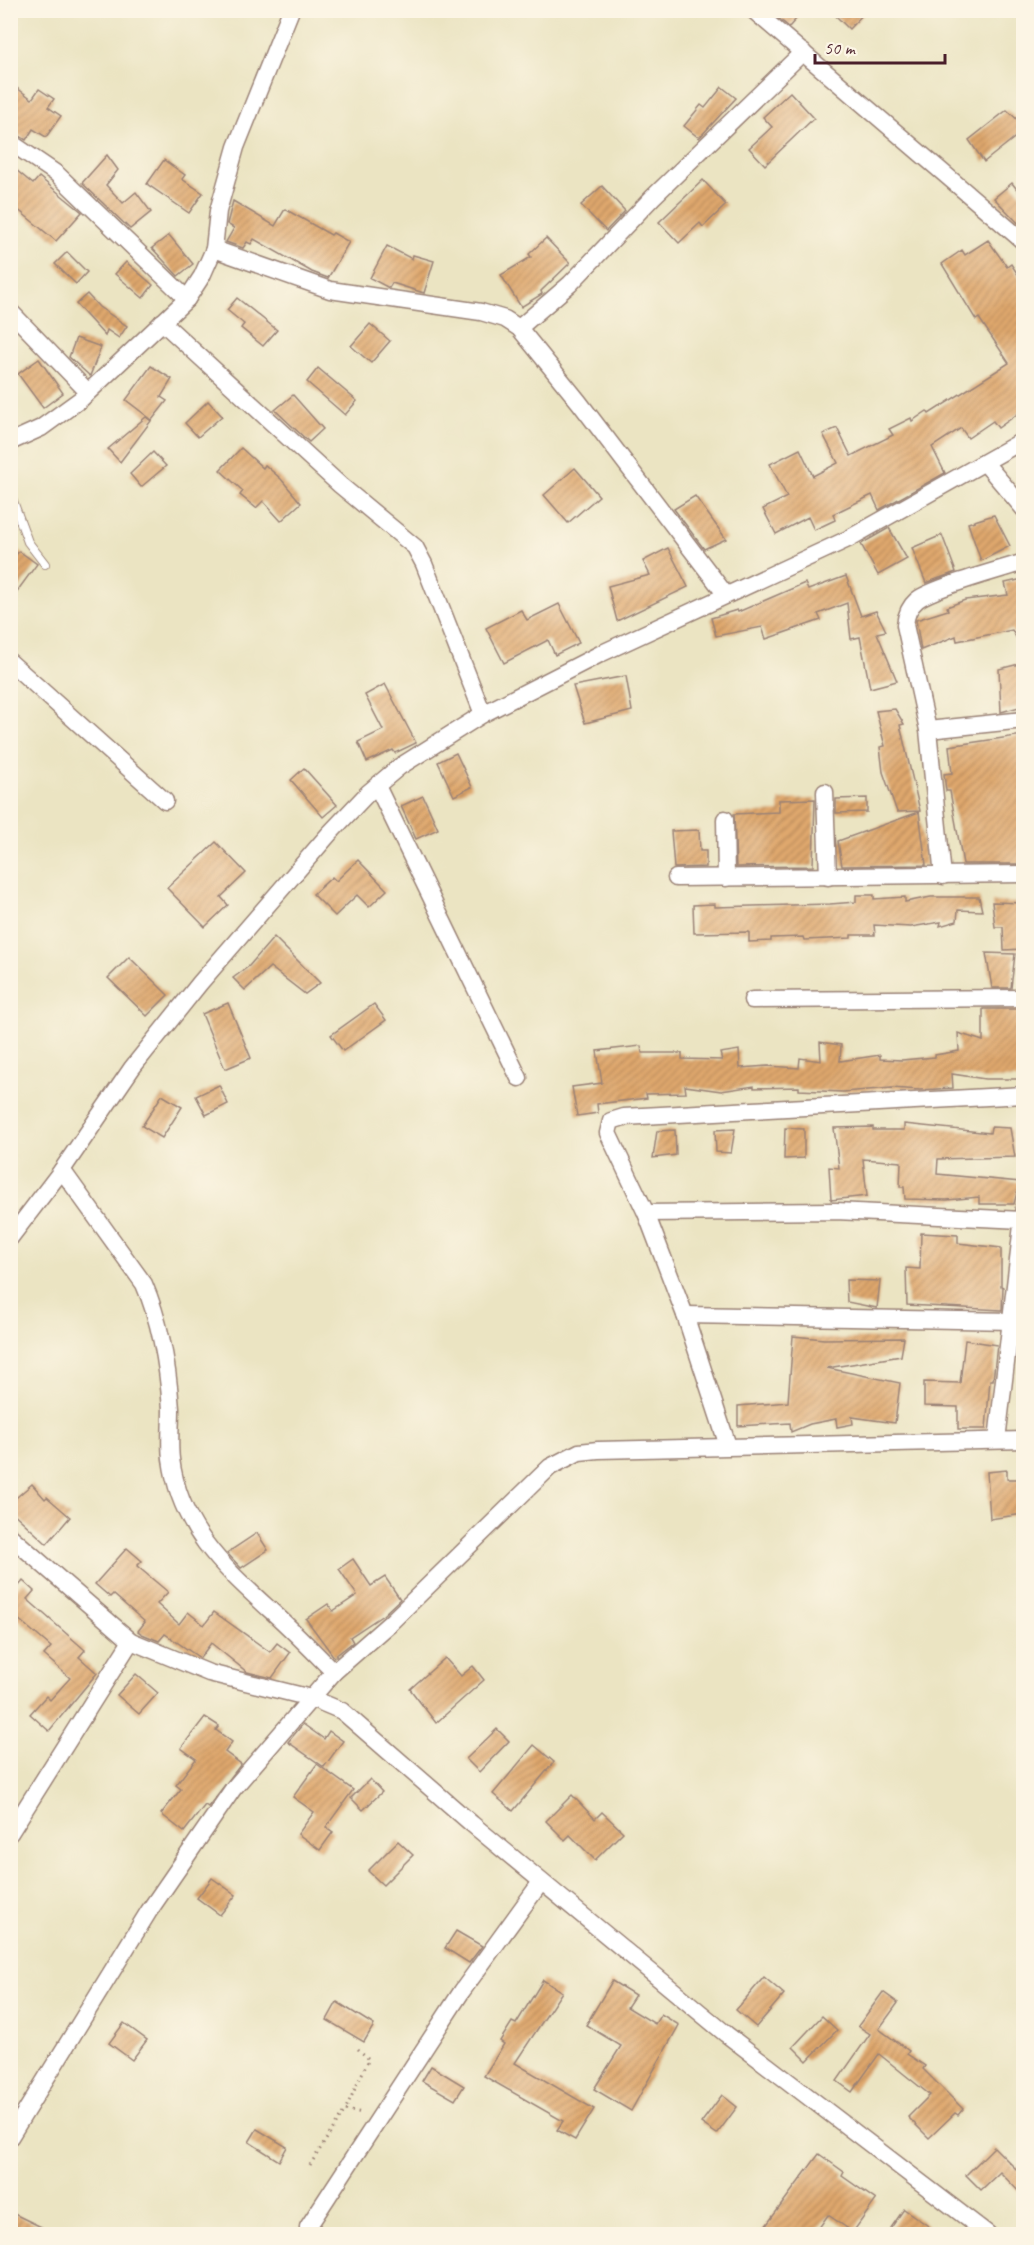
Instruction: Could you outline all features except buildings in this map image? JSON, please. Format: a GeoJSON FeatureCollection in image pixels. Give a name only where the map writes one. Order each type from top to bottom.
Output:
{"type":"FeatureCollection","features":[{"type":"Feature","properties":{"kind":"street"},"geometry":{"type":"LineString","coordinates":[[10,442],[41,428],[88,392],[187,299],[202,276],[214,249],[218,211],[236,147],[291,10]]}},
{"type":"Feature","properties":{"kind":"street"},"geometry":{"type":"LineString","coordinates":[[753,10],[975,200],[1021,236]]}},
{"type":"Feature","properties":{"kind":"street"},"geometry":{"type":"LineString","coordinates":[[519,328],[570,284],[653,197],[803,52]]}},
{"type":"Feature","properties":{"kind":"street"},"geometry":{"type":"LineString","coordinates":[[10,142],[57,174],[187,299]]}},
{"type":"Feature","properties":{"kind":"street"},"geometry":{"type":"LineString","coordinates":[[214,249],[330,290],[481,312],[505,319],[519,328],[726,595]]}},
{"type":"Feature","properties":{"kind":"street"},"geometry":{"type":"LineString","coordinates":[[10,311],[88,392]]}},
{"type":"Feature","properties":{"kind":"street"},"geometry":{"type":"LineString","coordinates":[[162,322],[340,485],[415,547],[424,564],[483,714]]}},
{"type":"Feature","properties":{"kind":"street"},"geometry":{"type":"LineString","coordinates":[[10,1238],[62,1170],[132,1068],[200,983],[329,834],[399,767],[483,714],[600,654],[848,539],[1023,440]]}},
{"type":"Feature","properties":{"kind":"street"},"geometry":{"type":"LineString","coordinates":[[985,463],[1023,509]]}},
{"type":"Feature","properties":{"kind":"street"},"geometry":{"type":"LineString","coordinates":[[943,876],[928,730],[905,625],[910,607],[925,595],[1023,562]]}},
{"type":"Feature","properties":{"kind":"street"},"geometry":{"type":"LineString","coordinates":[[10,662],[165,801]]}},
{"type":"Feature","properties":{"kind":"street"},"geometry":{"type":"LineString","coordinates":[[928,730],[1023,720]]}},
{"type":"Feature","properties":{"kind":"street"},"geometry":{"type":"LineString","coordinates":[[377,786],[519,1078]]}},
{"type":"Feature","properties":{"kind":"street"},"geometry":{"type":"LineString","coordinates":[[825,792],[828,877]]}},
{"type":"Feature","properties":{"kind":"street"},"geometry":{"type":"LineString","coordinates":[[725,819],[726,878]]}},
{"type":"Feature","properties":{"kind":"street"},"geometry":{"type":"LineString","coordinates":[[676,878],[1023,874]]}},
{"type":"Feature","properties":{"kind":"street"},"geometry":{"type":"LineString","coordinates":[[752,1000],[1023,998]]}},
{"type":"Feature","properties":{"kind":"street"},"geometry":{"type":"LineString","coordinates":[[728,1446],[685,1315],[646,1214],[608,1133],[611,1121],[636,1117],[1023,1095]]}},
{"type":"Feature","properties":{"kind":"street"},"geometry":{"type":"LineString","coordinates":[[62,1170],[144,1284],[152,1301],[169,1386],[171,1457],[174,1478],[193,1526],[209,1550],[233,1577],[334,1672]]}},
{"type":"Feature","properties":{"kind":"street"},"geometry":{"type":"LineString","coordinates":[[646,1214],[836,1211],[1023,1214],[1013,1321],[997,1440]]}},
{"type":"Feature","properties":{"kind":"street"},"geometry":{"type":"LineString","coordinates":[[685,1315],[1013,1321]]}},
{"type":"Feature","properties":{"kind":"street"},"geometry":{"type":"LineString","coordinates":[[10,2137],[98,1992],[233,1789],[334,1672],[390,1623],[528,1487],[562,1459],[579,1452],[598,1450],[1023,1440]]}},
{"type":"Feature","properties":{"kind":"street"},"geometry":{"type":"LineString","coordinates":[[10,1536],[131,1641],[209,1673],[311,1698],[342,1711],[360,1724],[541,1882],[726,2034],[988,2235]]}},
{"type":"Feature","properties":{"kind":"street"},"geometry":{"type":"LineString","coordinates":[[10,1833],[131,1641]]}},
{"type":"Feature","properties":{"kind":"street"},"geometry":{"type":"LineString","coordinates":[[308,2228],[462,1991],[541,1882]]}},
{"type":"Feature","properties":{"kind":"lane"},"geometry":{"type":"LineString","coordinates":[[10,493],[28,542],[45,564]]}},
{"type":"Feature","properties":{"kind":"path"},"geometry":{"type":"LineString","coordinates":[[310,2165],[345,2110],[369,2059],[358,2049]]}},
{"type":"Feature","properties":{"kind":"path"},"geometry":{"type":"LineString","coordinates":[[345,2110],[380,2116]]}}]}
